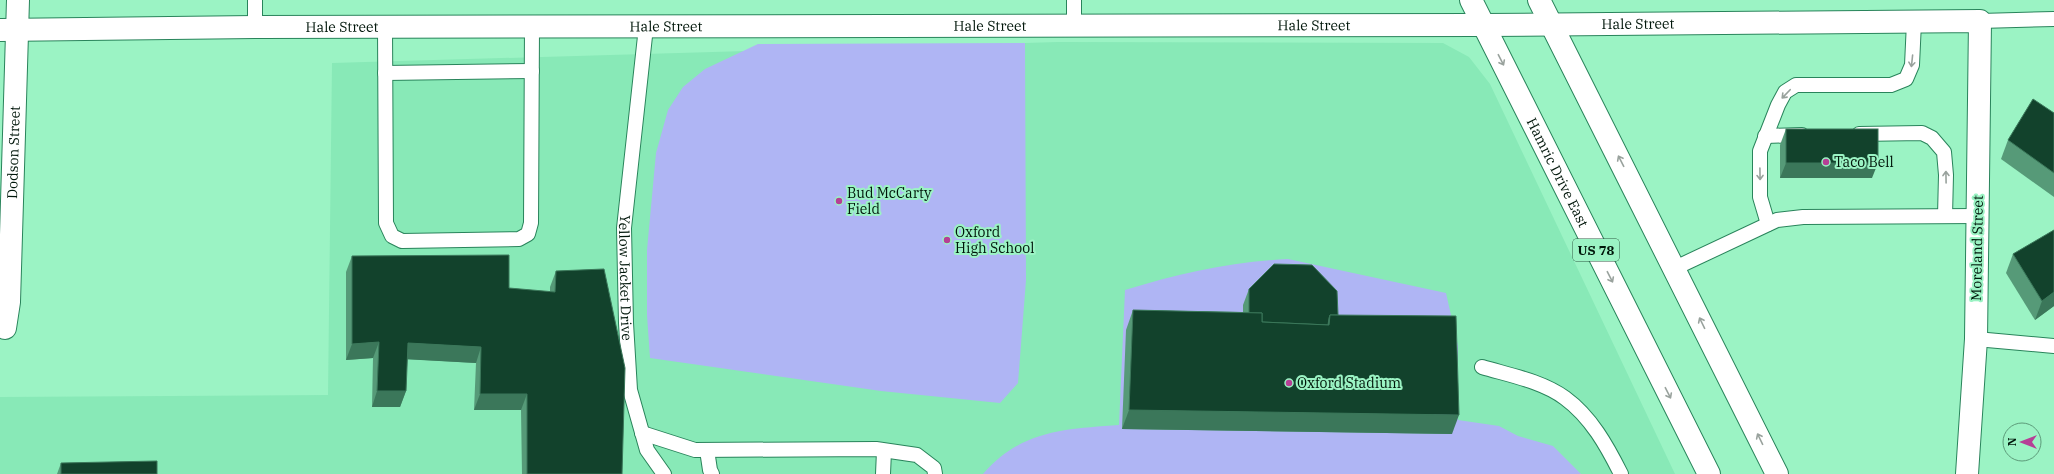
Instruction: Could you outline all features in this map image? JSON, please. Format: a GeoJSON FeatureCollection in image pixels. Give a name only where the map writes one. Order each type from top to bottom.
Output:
{"type":"FeatureCollection","features":[{"type":"Feature","properties":{"kind":"street","name":"Dodson Street"},"geometry":{"type":"LineString","coordinates":[[5,328],[9,302],[9,30],[18,0]]}},
{"type":"Feature","properties":{"kind":"street","name":"Hamric Drive East"},"geometry":{"type":"LineString","coordinates":[[1471,0],[1709,474]]}},
{"type":"Feature","properties":{"kind":"street"},"geometry":{"type":"LineString","coordinates":[[1539,0],[1675,268],[1777,474]]}},
{"type":"Feature","properties":{"kind":"street","name":"Hale Street"},"geometry":{"type":"LineString","coordinates":[[9,30],[255,27],[1484,26],[1980,21]]}},
{"type":"Feature","properties":{"kind":"street","name":"Moreland Street"},"geometry":{"type":"LineString","coordinates":[[1967,474],[1976,339],[1980,21]]}},
{"type":"Feature","properties":{"kind":"lane"},"geometry":{"type":"LineString","coordinates":[[255,0],[255,27]]}},
{"type":"Feature","properties":{"kind":"lane"},"geometry":{"type":"LineString","coordinates":[[1074,0],[1074,26]]}},
{"type":"Feature","properties":{"kind":"lane"},"geometry":{"type":"LineString","coordinates":[[1980,21],[2054,19]]}},
{"type":"Feature","properties":{"kind":"lane"},"geometry":{"type":"LineString","coordinates":[[1768,224],[1760,197],[1760,151],[1765,136],[1785,92],[1796,86],[1891,85],[1906,78],[1912,65],[1914,22]]}},
{"type":"Feature","properties":{"kind":"lane"},"geometry":{"type":"LineString","coordinates":[[385,27],[386,223],[392,236],[402,241],[519,239],[528,234],[531,223],[532,27]]}},
{"type":"Feature","properties":{"kind":"lane","name":"Yellow Jacket Drive"},"geometry":{"type":"LineString","coordinates":[[646,27],[624,228],[630,390],[646,450],[664,474]]}},
{"type":"Feature","properties":{"kind":"lane"},"geometry":{"type":"LineString","coordinates":[[385,73],[532,71]]}},
{"type":"Feature","properties":{"kind":"lane"},"geometry":{"type":"LineString","coordinates":[[1845,134],[1922,133],[1932,138],[1944,152],[1946,175],[1945,216]]}},
{"type":"Feature","properties":{"kind":"lane"},"geometry":{"type":"LineString","coordinates":[[1765,136],[1815,135]]}},
{"type":"Feature","properties":{"kind":"lane"},"geometry":{"type":"LineString","coordinates":[[1675,268],[1777,220],[1802,217],[1978,216]]}},
{"type":"Feature","properties":{"kind":"lane"},"geometry":{"type":"LineString","coordinates":[[1976,339],[2054,346]]}},
{"type":"Feature","properties":{"kind":"lane"},"geometry":{"type":"LineString","coordinates":[[1482,367],[1538,384],[1565,398],[1588,420],[1608,448],[1621,474]]}},
{"type":"Feature","properties":{"kind":"lane"},"geometry":{"type":"LineString","coordinates":[[642,433],[695,450],[884,451],[917,455],[934,468],[935,474]]}},
{"type":"Feature","properties":{"kind":"lane"},"geometry":{"type":"LineString","coordinates":[[707,450],[712,474]]}},
{"type":"Feature","properties":{"kind":"lane"},"geometry":{"type":"LineString","coordinates":[[883,474],[884,451]]}},
{"type":"Feature","properties":{"kind":"shaded area","name":"Oxford High School"},"geometry":{"type":"Polygon","coordinates":[[[1058,42],[1443,43],[1469,57],[1490,84],[1675,474],[0,474],[0,397],[328,395],[332,63],[1058,42]]]}},
{"type":"Feature","properties":{"kind":"shaded area","name":"Bud McCarty Field"},"geometry":{"type":"Polygon","coordinates":[[[1025,43],[1026,280],[1018,383],[1000,403],[881,391],[650,358],[647,315],[647,250],[656,153],[668,110],[683,87],[705,69],[758,44],[1025,43]]]}},
{"type":"Feature","properties":{"kind":"shaded area","name":"Oxford Stadium"},"geometry":{"type":"Polygon","coordinates":[[[1288,259],[1446,293],[1458,346],[1458,420],[1499,426],[1518,436],[1553,446],[1581,474],[983,474],[998,459],[1013,448],[1028,440],[1045,434],[1080,428],[1119,425],[1125,290],[1166,278],[1206,269],[1267,260],[1288,259]]]}},
{"type":"Feature","properties":{"kind":"building"},"geometry":{"type":"Polygon","coordinates":[[[2033,99],[2054,113],[2054,173],[2008,140],[2033,99]]]}},
{"type":"Feature","properties":{"kind":"building"},"geometry":{"type":"Polygon","coordinates":[[[1786,129],[1878,129],[1878,163],[1786,163],[1786,129]]]}},
{"type":"Feature","properties":{"kind":"building"},"geometry":{"type":"Polygon","coordinates":[[[2054,230],[2054,292],[2042,301],[2013,254],[2054,230]]]}},
{"type":"Feature","properties":{"kind":"building"},"geometry":{"type":"Polygon","coordinates":[[[509,255],[509,288],[555,292],[556,271],[604,269],[625,368],[622,474],[527,474],[527,394],[480,394],[481,347],[408,343],[406,391],[377,391],[379,342],[352,344],[352,256],[509,255]]]}},
{"type":"Feature","properties":{"kind":"building"},"geometry":{"type":"Polygon","coordinates":[[[1274,264],[1312,265],[1337,291],[1338,315],[1330,315],[1328,325],[1262,322],[1262,313],[1249,313],[1249,289],[1274,264]]]}},
{"type":"Feature","properties":{"kind":"building"},"geometry":{"type":"Polygon","coordinates":[[[1133,310],[1262,313],[1262,322],[1329,325],[1330,315],[1456,316],[1459,415],[1129,410],[1133,310]]]}},
{"type":"Feature","properties":{"kind":"building"},"geometry":{"type":"Polygon","coordinates":[[[157,461],[157,474],[61,474],[61,463],[157,461]]]}},
{"type":"Feature","properties":{"kind":"place","name":"Taco Bell"},"geometry":{"type":"Point","coordinates":[1826,162]}},
{"type":"Feature","properties":{"kind":"place","name":"Bud McCarty Field"},"geometry":{"type":"Point","coordinates":[839,201]}},
{"type":"Feature","properties":{"kind":"place","name":"Oxford High School"},"geometry":{"type":"Point","coordinates":[947,240]}},
{"type":"Feature","properties":{"kind":"place","name":"Oxford Stadium"},"geometry":{"type":"Point","coordinates":[1289,383]}}]}
